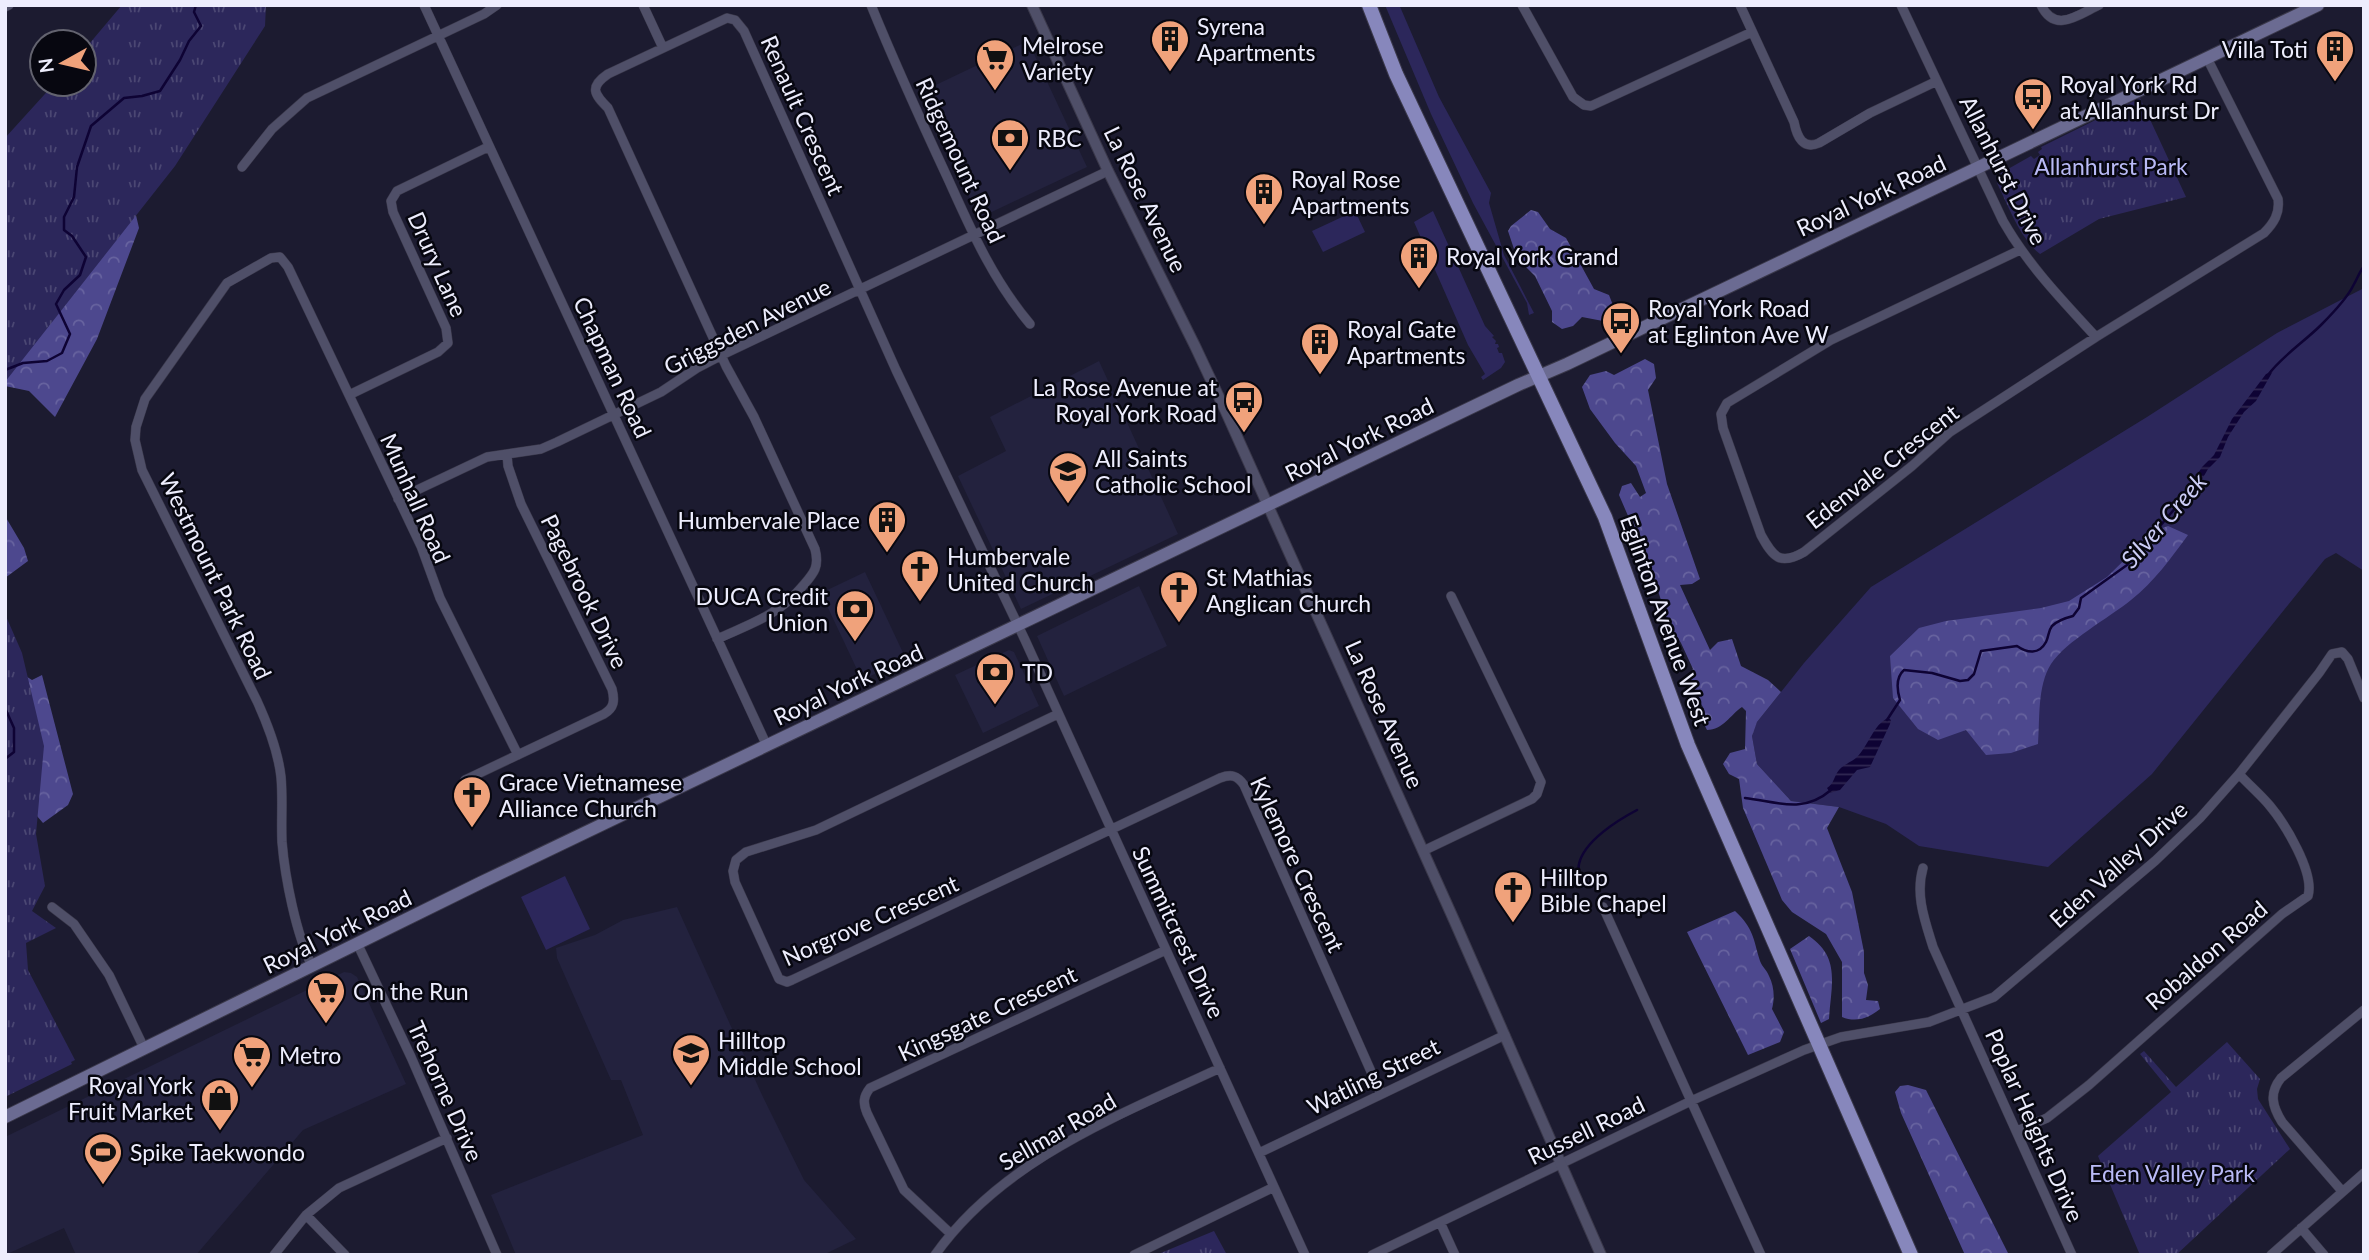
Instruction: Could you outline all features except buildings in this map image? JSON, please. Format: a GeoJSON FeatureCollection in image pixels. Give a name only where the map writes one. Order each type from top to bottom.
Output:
{"type":"FeatureCollection","features":[{"type":"Feature","properties":{"kind":"main road","name":"Eglinton Avenue West"},"geometry":{"type":"LineString","coordinates":[[1370,5],[1396,74],[1605,517],[1688,745],[1911,1255]]}},
{"type":"Feature","properties":{"kind":"main road","name":"Royal York Road"},"geometry":{"type":"LineString","coordinates":[[5,1117],[767,746],[2313,6]]}},
{"type":"Feature","properties":{"kind":"street","name":"Chapman Road"},"geometry":{"type":"LineString","coordinates":[[424,5],[767,746]]}},
{"type":"Feature","properties":{"kind":"street"},"geometry":{"type":"LineString","coordinates":[[242,167],[272,130],[307,98],[484,14],[497,5]]}},
{"type":"Feature","properties":{"kind":"street"},"geometry":{"type":"LineString","coordinates":[[643,5],[663,48]]}},
{"type":"Feature","properties":{"kind":"street","name":"Ridgemount Road"},"geometry":{"type":"LineString","coordinates":[[871,5],[974,235],[997,281],[1030,324]]}},
{"type":"Feature","properties":{"kind":"street","name":"La Rose Avenue"},"geometry":{"type":"LineString","coordinates":[[1032,5],[1108,171],[1195,346],[1268,506],[1601,1255]]}},
{"type":"Feature","properties":{"kind":"street"},"geometry":{"type":"LineString","coordinates":[[1522,5],[1573,97],[1584,105],[1591,106],[1752,32]]}},
{"type":"Feature","properties":{"kind":"street"},"geometry":{"type":"LineString","coordinates":[[1740,5],[1794,122],[1799,139],[1810,146],[1937,81]]}},
{"type":"Feature","properties":{"kind":"street","name":"Allanhurst Drive"},"geometry":{"type":"LineString","coordinates":[[1901,5],[2020,250],[2096,337]]}},
{"type":"Feature","properties":{"kind":"street"},"geometry":{"type":"LineString","coordinates":[[2041,5],[2050,19],[2057,21],[2099,5]]}},
{"type":"Feature","properties":{"kind":"street","name":"Renault Crescent"},"geometry":{"type":"LineString","coordinates":[[717,639],[783,608],[817,569],[818,559],[608,108],[595,89],[598,82],[608,74],[727,18],[735,20],[744,31],[945,475],[1018,626]]}},
{"type":"Feature","properties":{"kind":"street","name":"Edenvale Crescent"},"geometry":{"type":"LineString","coordinates":[[2020,250],[1842,335],[1727,403],[1721,414],[1723,428],[1761,535],[1770,551],[1781,559],[1804,552],[1912,466],[1950,432],[2264,233],[2279,209],[2278,199],[2207,58]]}},
{"type":"Feature","properties":{"kind":"street","name":"Drury Lane"},"geometry":{"type":"LineString","coordinates":[[349,395],[438,352],[448,343],[446,328],[393,212],[391,201],[397,191],[488,146]]}},
{"type":"Feature","properties":{"kind":"street","name":"Griggsden Avenue"},"geometry":{"type":"LineString","coordinates":[[398,499],[486,457],[541,449],[661,392],[722,355],[1108,171]]}},
{"type":"Feature","properties":{"kind":"street","name":"Munhall Road"},"geometry":{"type":"LineString","coordinates":[[281,257],[421,546],[440,598],[518,755]]}},
{"type":"Feature","properties":{"kind":"street","name":"Westmount Park Road"},"geometry":{"type":"LineString","coordinates":[[281,257],[267,260],[227,283],[145,400],[139,414],[135,440],[142,470],[251,688],[272,737],[281,777],[282,841],[286,871],[304,949],[312,966]]}},
{"type":"Feature","properties":{"kind":"street","name":"Pagebrook Drive"},"geometry":{"type":"LineString","coordinates":[[464,780],[608,711],[614,702],[614,696],[521,504],[508,466],[507,454]]}},
{"type":"Feature","properties":{"kind":"street"},"geometry":{"type":"LineString","coordinates":[[1423,851],[1532,799],[1541,782],[1451,596]]}},
{"type":"Feature","properties":{"kind":"street","name":"Summitcrest Drive"},"geometry":{"type":"LineString","coordinates":[[1018,626],[1306,1255]]}},
{"type":"Feature","properties":{"kind":"street","name":"Eden Valley Drive"},"geometry":{"type":"LineString","coordinates":[[1818,1044],[1841,1037],[1928,1022],[1994,997],[2155,861],[2200,818],[2239,774],[2332,654],[2342,652],[2348,659],[2364,698]]}},
{"type":"Feature","properties":{"kind":"street","name":"Norgrove Crescent"},"geometry":{"type":"LineString","coordinates":[[1058,713],[816,830],[740,856],[734,866],[733,876],[776,975],[782,981],[792,980],[1110,830]]}},
{"type":"Feature","properties":{"kind":"street","name":"Robaldon Road"},"geometry":{"type":"LineString","coordinates":[[2017,1131],[2047,1118],[2080,1092],[2272,923],[2308,896],[2310,883],[2291,839],[2272,808],[2239,774]]}},
{"type":"Feature","properties":{"kind":"street","name":"Kylemore Crescent"},"geometry":{"type":"LineString","coordinates":[[1110,830],[1220,778],[1233,775],[1239,778],[1381,1094]]}},
{"type":"Feature","properties":{"kind":"street","name":"Poplar Heights Drive"},"geometry":{"type":"LineString","coordinates":[[1923,868],[1920,894],[1924,920],[1933,947],[2072,1255]]}},
{"type":"Feature","properties":{"kind":"street"},"geometry":{"type":"LineString","coordinates":[[52,907],[74,924],[109,975],[144,1048]]}},
{"type":"Feature","properties":{"kind":"street"},"geometry":{"type":"LineString","coordinates":[[1603,907],[1761,1255]]}},
{"type":"Feature","properties":{"kind":"street","name":"Trehorne Drive"},"geometry":{"type":"LineString","coordinates":[[358,944],[497,1255]]}},
{"type":"Feature","properties":{"kind":"street","name":"Kingsgate Crescent"},"geometry":{"type":"LineString","coordinates":[[951,1234],[904,1191],[867,1113],[864,1105],[866,1093],[870,1088],[1166,950]]}},
{"type":"Feature","properties":{"kind":"street"},"geometry":{"type":"LineString","coordinates":[[2342,1191],[2283,1122],[2275,1110],[2273,1093],[2281,1078],[2364,1010]]}},
{"type":"Feature","properties":{"kind":"street","name":"Watling Street"},"geometry":{"type":"LineString","coordinates":[[1259,1153],[1505,1035]]}},
{"type":"Feature","properties":{"kind":"street","name":"Russell Road"},"geometry":{"type":"LineString","coordinates":[[1372,1255],[1691,1101],[1818,1044]]}},
{"type":"Feature","properties":{"kind":"street","name":"Sellmar Road"},"geometry":{"type":"LineString","coordinates":[[935,1255],[951,1234],[999,1187],[1053,1150],[1220,1068]]}},
{"type":"Feature","properties":{"kind":"street"},"geometry":{"type":"LineString","coordinates":[[274,1255],[306,1215],[339,1188],[447,1138]]}},
{"type":"Feature","properties":{"kind":"street"},"geometry":{"type":"LineString","coordinates":[[2271,1255],[2364,1172]]}},
{"type":"Feature","properties":{"kind":"street"},"geometry":{"type":"LineString","coordinates":[[1133,1255],[1274,1188]]}},
{"type":"Feature","properties":{"kind":"street"},"geometry":{"type":"LineString","coordinates":[[306,1215],[345,1255]]}},
{"type":"Feature","properties":{"kind":"street"},"geometry":{"type":"LineString","coordinates":[[1440,1222],[1455,1255]]}},
{"type":"Feature","properties":{"kind":"street"},"geometry":{"type":"LineString","coordinates":[[2301,1228],[2324,1255]]}},
{"type":"Feature","properties":{"kind":"shaded area"},"geometry":{"type":"Polygon","coordinates":[[[1028,41],[1087,167],[979,218],[921,92],[1028,41]]]}},
{"type":"Feature","properties":{"kind":"shaded area","name":"All Saints Catholic School"},"geometry":{"type":"Polygon","coordinates":[[[1099,361],[1178,534],[1021,609],[958,476],[1006,451],[990,417],[1099,361]]]}},
{"type":"Feature","properties":{"kind":"shaded area"},"geometry":{"type":"Polygon","coordinates":[[[2273,371],[2256,401],[2244,412],[2228,437],[2220,457],[2208,469],[2190,500],[2185,494],[2202,467],[2214,455],[2232,419],[2266,374],[2273,371]]]}},
{"type":"Feature","properties":{"kind":"shaded area"},"geometry":{"type":"Polygon","coordinates":[[[865,572],[906,659],[862,680],[821,593],[865,572]]]}},
{"type":"Feature","properties":{"kind":"shaded area"},"geometry":{"type":"Polygon","coordinates":[[[1139,586],[1167,646],[1064,696],[1037,636],[1139,586]]]}},
{"type":"Feature","properties":{"kind":"shaded area"},"geometry":{"type":"Polygon","coordinates":[[[1009,650],[1014,652],[1039,706],[983,733],[955,675],[1009,650]]]}},
{"type":"Feature","properties":{"kind":"shaded area"},"geometry":{"type":"Polygon","coordinates":[[[1888,718],[1891,720],[1890,724],[1870,767],[1857,770],[1840,790],[1830,793],[1827,788],[1839,770],[1857,757],[1875,730],[1888,718]]]}},
{"type":"Feature","properties":{"kind":"shaded area","name":"Hilltop Middle School"},"geometry":{"type":"Polygon","coordinates":[[[677,907],[762,1095],[804,1180],[856,1239],[823,1255],[516,1255],[491,1195],[643,1135],[621,1080],[611,1080],[557,958],[556,948],[595,935],[623,920],[677,907]]]}},
{"type":"Feature","properties":{"kind":"shaded area"},"geometry":{"type":"Polygon","coordinates":[[[344,972],[357,977],[406,1084],[303,1130],[196,1255],[76,1255],[64,1228],[5,1255],[5,1137],[344,972]]]}},
{"type":"Feature","properties":{"kind":"green space"},"geometry":{"type":"Polygon","coordinates":[[[122,5],[266,5],[265,26],[175,166],[5,382],[5,138],[41,98],[98,98],[98,33],[122,5]]]}},
{"type":"Feature","properties":{"kind":"green space"},"geometry":{"type":"Polygon","coordinates":[[[1385,5],[1399,5],[1439,97],[1491,193],[1489,203],[1504,255],[1534,313],[1529,315],[1527,303],[1473,203],[1431,114],[1385,5]]]}},
{"type":"Feature","properties":{"kind":"green space"},"geometry":{"type":"Polygon","coordinates":[[[65,98],[90,98],[135,211],[139,228],[97,339],[55,417],[29,391],[5,386],[5,142],[65,98]]]}},
{"type":"Feature","properties":{"kind":"green space","name":"Allanhurst Park"},"geometry":{"type":"Polygon","coordinates":[[[2140,98],[2186,197],[2099,219],[2040,254],[2026,239],[2010,212],[1997,183],[2001,173],[2031,156],[2034,159],[2040,155],[2038,152],[2041,147],[2140,98]]]}},
{"type":"Feature","properties":{"kind":"green space"},"geometry":{"type":"Polygon","coordinates":[[[1531,210],[1538,212],[1550,229],[1566,238],[1594,289],[1609,295],[1616,313],[1603,321],[1582,317],[1573,326],[1562,329],[1552,322],[1552,311],[1535,276],[1517,258],[1508,231],[1531,210]]]}},
{"type":"Feature","properties":{"kind":"green space"},"geometry":{"type":"Polygon","coordinates":[[[1355,211],[1365,232],[1323,252],[1312,231],[1355,211]]]}},
{"type":"Feature","properties":{"kind":"green space"},"geometry":{"type":"Polygon","coordinates":[[[1433,211],[1485,326],[1494,336],[1492,337],[1505,362],[1501,368],[1483,380],[1481,377],[1485,374],[1468,345],[1414,222],[1433,211]]]}},
{"type":"Feature","properties":{"kind":"green space"},"geometry":{"type":"Polygon","coordinates":[[[2364,288],[2364,571],[2336,553],[2325,559],[2152,774],[2048,867],[1919,846],[1886,824],[1839,807],[1791,801],[1757,764],[1752,736],[1757,722],[1804,663],[1871,587],[2147,417],[2277,333],[2364,288]]]}},
{"type":"Feature","properties":{"kind":"green space"},"geometry":{"type":"Polygon","coordinates":[[[1645,359],[1654,364],[1656,378],[1648,390],[1667,484],[1700,579],[1692,584],[1680,585],[1710,650],[1718,642],[1732,639],[1741,666],[1768,680],[1781,692],[1757,722],[1752,736],[1757,764],[1791,801],[1839,807],[1827,828],[1852,892],[1864,952],[1864,973],[1868,985],[1866,1000],[1878,1001],[1880,1009],[1867,1017],[1852,1020],[1842,1017],[1842,962],[1826,934],[1792,912],[1782,900],[1743,808],[1739,779],[1729,774],[1723,764],[1730,753],[1745,749],[1746,711],[1742,707],[1722,725],[1707,730],[1701,718],[1704,709],[1687,679],[1693,669],[1668,622],[1651,569],[1619,495],[1622,486],[1631,483],[1640,497],[1646,493],[1636,466],[1590,409],[1582,387],[1590,375],[1606,371],[1614,375],[1645,359]]]}},
{"type":"Feature","properties":{"kind":"green space"},"geometry":{"type":"Polygon","coordinates":[[[5,516],[24,548],[28,561],[5,578],[5,516]]]}},
{"type":"Feature","properties":{"kind":"green space"},"geometry":{"type":"Polygon","coordinates":[[[2168,526],[2188,535],[2162,569],[2139,593],[2077,638],[2051,664],[2041,693],[2038,744],[2011,753],[1986,755],[1966,730],[1938,740],[1918,729],[1893,698],[1890,656],[1919,628],[1946,621],[2041,608],[2069,601],[2107,577],[2154,531],[2168,526]]]}},
{"type":"Feature","properties":{"kind":"green space"},"geometry":{"type":"Polygon","coordinates":[[[5,614],[22,653],[44,746],[36,834],[45,886],[32,911],[56,928],[26,943],[28,970],[75,1060],[72,1064],[5,1097],[5,614]]]}},
{"type":"Feature","properties":{"kind":"green space"},"geometry":{"type":"Polygon","coordinates":[[[5,663],[32,680],[42,675],[73,794],[68,805],[43,823],[5,779],[5,663]]]}},
{"type":"Feature","properties":{"kind":"green space"},"geometry":{"type":"Polygon","coordinates":[[[565,876],[590,929],[546,950],[521,897],[565,876]]]}},
{"type":"Feature","properties":{"kind":"green space"},"geometry":{"type":"Polygon","coordinates":[[[1735,911],[1749,929],[1761,963],[1771,980],[1774,992],[1772,1009],[1784,1032],[1780,1042],[1748,1055],[1687,932],[1735,911]]]}},
{"type":"Feature","properties":{"kind":"green space"},"geometry":{"type":"Polygon","coordinates":[[[1809,936],[1826,953],[1832,973],[1829,1019],[1821,1023],[1790,949],[1809,936]]]}},
{"type":"Feature","properties":{"kind":"green space","name":"Eden Valley Park"},"geometry":{"type":"Polygon","coordinates":[[[2227,1042],[2260,1079],[2258,1099],[2290,1149],[2176,1255],[2140,1255],[2098,1156],[2171,1092],[2140,1054],[2144,1051],[2176,1087],[2227,1042]]]}},
{"type":"Feature","properties":{"kind":"green space"},"geometry":{"type":"Polygon","coordinates":[[[1908,1085],[1926,1090],[2009,1255],[1965,1255],[1901,1113],[1895,1092],[1900,1086],[1908,1085]]]}},
{"type":"Feature","properties":{"kind":"green space"},"geometry":{"type":"Polygon","coordinates":[[[1214,1231],[1227,1255],[1156,1255],[1214,1231]]]}},
{"type":"Feature","properties":{"kind":"waterway"},"geometry":{"type":"LineString","coordinates":[[5,370],[23,363],[47,361],[62,353],[70,334],[56,304],[64,290],[80,275],[86,257],[72,236],[64,230],[64,217],[74,197],[77,167],[91,126],[124,98],[160,91],[189,41],[201,26],[194,12],[196,5]]}},
{"type":"Feature","properties":{"kind":"waterway","name":"Silver Creek"},"geometry":{"type":"LineString","coordinates":[[2268,375],[2339,306],[2364,266]]}},
{"type":"Feature","properties":{"kind":"waterway","name":"Silver Creek"},"geometry":{"type":"LineString","coordinates":[[1887,720],[1900,700],[1898,684],[1904,670],[1932,673],[1960,681],[1968,680],[1974,674],[1981,651],[2017,646],[2029,651],[2040,649],[2052,626],[2073,616],[2079,608],[2081,598],[2127,565],[2188,493]]}},
{"type":"Feature","properties":{"kind":"waterway"},"geometry":{"type":"LineString","coordinates":[[5,708],[14,728],[14,752],[5,759]]}},
{"type":"Feature","properties":{"kind":"waterway","name":"Silver Creek"},"geometry":{"type":"LineString","coordinates":[[1745,798],[1790,805],[1810,802],[1831,790]]}},
{"type":"Feature","properties":{"kind":"waterway","name":"Silver Creek"},"geometry":{"type":"LineString","coordinates":[[1580,881],[1579,864],[1588,847],[1612,825],[1637,810]]}},
{"type":"Feature","properties":{"kind":"place","name":"Syrena Apartments"},"geometry":{"type":"Point","coordinates":[1170,73]}},
{"type":"Feature","properties":{"kind":"place","name":"Villa Toti"},"geometry":{"type":"Point","coordinates":[2335,83]}},
{"type":"Feature","properties":{"kind":"place","name":"Melrose Variety"},"geometry":{"type":"Point","coordinates":[995,92]}},
{"type":"Feature","properties":{"kind":"place","name":"Royal York Rd at Allanhurst Dr"},"geometry":{"type":"Point","coordinates":[2033,131]}},
{"type":"Feature","properties":{"kind":"place","name":"RBC"},"geometry":{"type":"Point","coordinates":[1010,172]}},
{"type":"Feature","properties":{"kind":"place","name":"Royal Rose Apartments"},"geometry":{"type":"Point","coordinates":[1264,226]}},
{"type":"Feature","properties":{"kind":"place","name":"Royal York Grand"},"geometry":{"type":"Point","coordinates":[1419,290]}},
{"type":"Feature","properties":{"kind":"place","name":"Royal York Road at Eglinton Ave W"},"geometry":{"type":"Point","coordinates":[1621,355]}},
{"type":"Feature","properties":{"kind":"place","name":"Royal Gate Apartments"},"geometry":{"type":"Point","coordinates":[1320,376]}},
{"type":"Feature","properties":{"kind":"place","name":"La Rose Avenue at Royal York Road"},"geometry":{"type":"Point","coordinates":[1244,434]}},
{"type":"Feature","properties":{"kind":"place","name":"All Saints Catholic School"},"geometry":{"type":"Point","coordinates":[1068,505]}},
{"type":"Feature","properties":{"kind":"place","name":"Humbervale Place"},"geometry":{"type":"Point","coordinates":[887,554]}},
{"type":"Feature","properties":{"kind":"place","name":"Humbervale United Church"},"geometry":{"type":"Point","coordinates":[920,603]}},
{"type":"Feature","properties":{"kind":"place","name":"St Mathias Anglican Church"},"geometry":{"type":"Point","coordinates":[1179,624]}},
{"type":"Feature","properties":{"kind":"place","name":"DUCA Credit Union"},"geometry":{"type":"Point","coordinates":[855,643]}},
{"type":"Feature","properties":{"kind":"place","name":"TD"},"geometry":{"type":"Point","coordinates":[995,706]}},
{"type":"Feature","properties":{"kind":"place","name":"Grace Vietnamese Alliance Church"},"geometry":{"type":"Point","coordinates":[472,829]}},
{"type":"Feature","properties":{"kind":"place","name":"Hilltop Bible Chapel"},"geometry":{"type":"Point","coordinates":[1513,924]}},
{"type":"Feature","properties":{"kind":"place","name":"On the Run"},"geometry":{"type":"Point","coordinates":[326,1025]}},
{"type":"Feature","properties":{"kind":"place","name":"Hilltop Middle School"},"geometry":{"type":"Point","coordinates":[691,1087]}},
{"type":"Feature","properties":{"kind":"place","name":"Metro"},"geometry":{"type":"Point","coordinates":[252,1089]}},
{"type":"Feature","properties":{"kind":"place","name":"Royal York Fruit Market"},"geometry":{"type":"Point","coordinates":[220,1132]}},
{"type":"Feature","properties":{"kind":"place","name":"Spike Taekwondo"},"geometry":{"type":"Point","coordinates":[103,1186]}}]}
